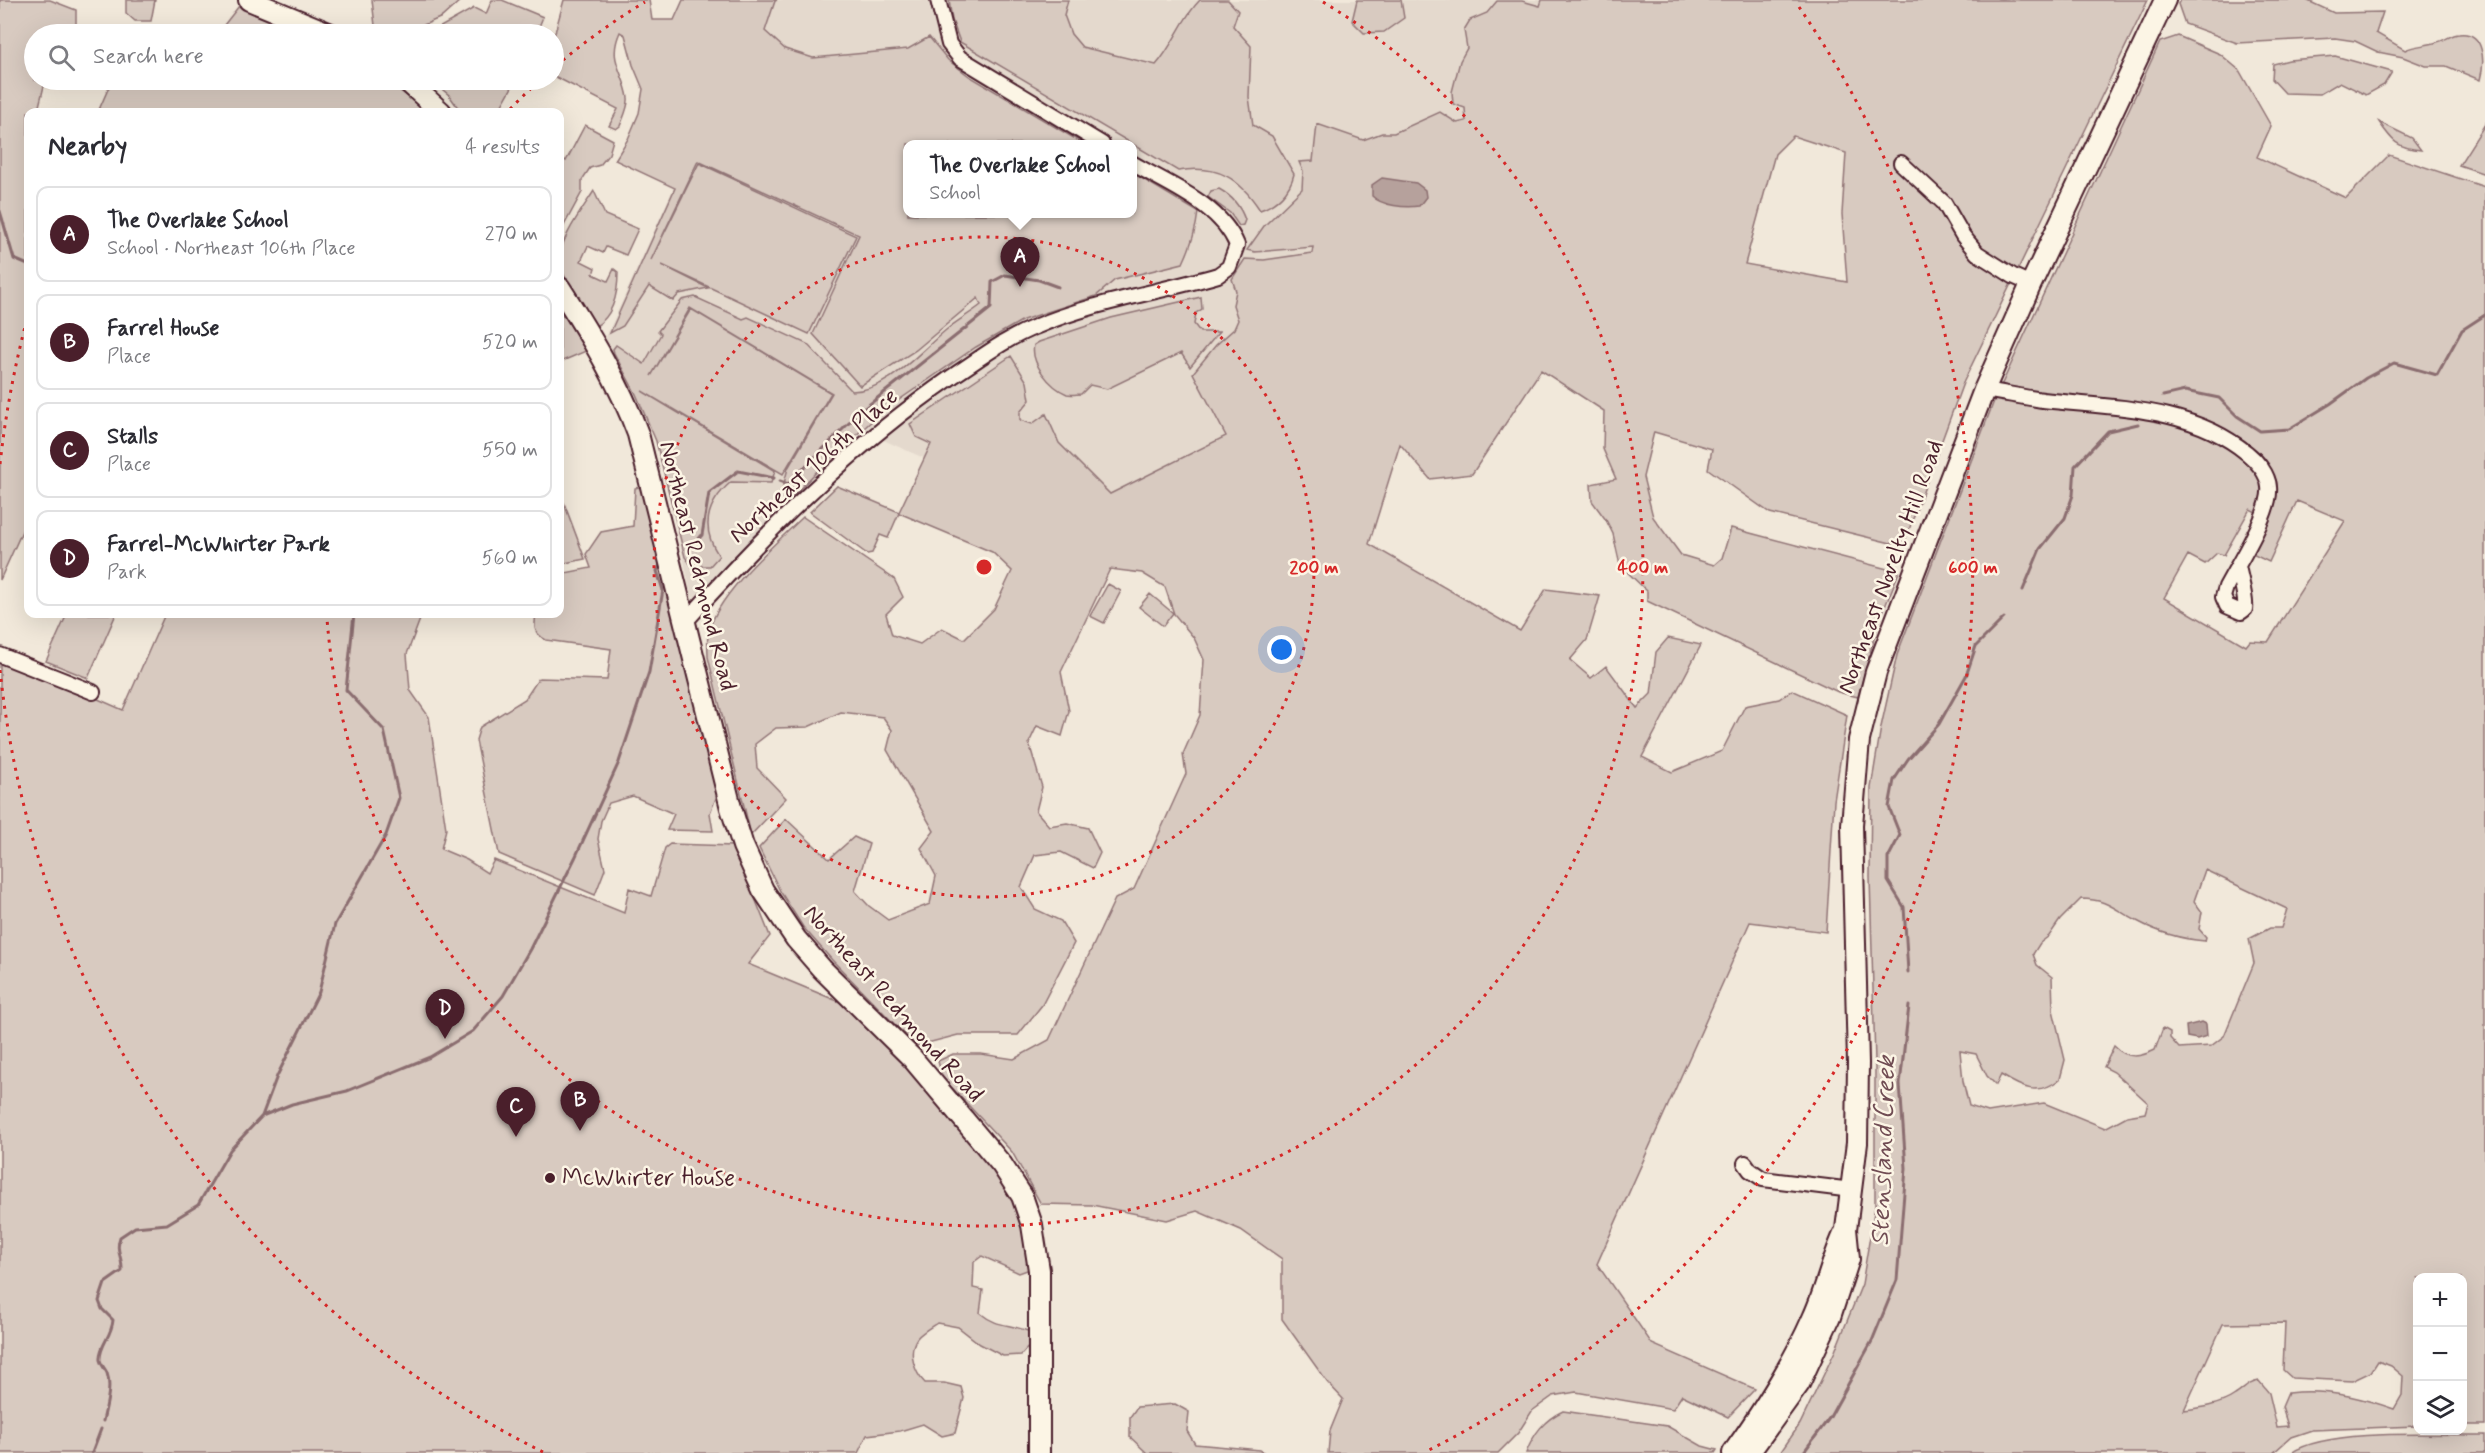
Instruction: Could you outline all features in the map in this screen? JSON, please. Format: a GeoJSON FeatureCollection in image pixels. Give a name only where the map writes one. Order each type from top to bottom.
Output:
{"type":"FeatureCollection","features":[{"type":"Feature","properties":{"kind":"main road"},"geometry":{"type":"LineString","coordinates":[[249,0],[307,24]]}},
{"type":"Feature","properties":{"kind":"main road","name":"Northeast Novelty Hill Road"},"geometry":{"type":"LineString","coordinates":[[1749,1453],[1799,1384],[1830,1317],[1849,1259],[1846,1229],[1857,1143],[1858,1063],[1852,825],[1859,740],[1876,672],[1890,630],[1984,390],[2031,284],[2165,0]]}},
{"type":"Feature","properties":{"kind":"main road"},"geometry":{"type":"LineString","coordinates":[[417,90],[437,108]]}},
{"type":"Feature","properties":{"kind":"main road","name":"Northeast Redmond Road"},"geometry":{"type":"LineString","coordinates":[[564,294],[625,398],[638,434],[731,808],[743,846],[763,890],[796,939],[822,969],[912,1058],[1002,1165],[1022,1196],[1032,1225],[1039,1270],[1040,1453]]}},
{"type":"Feature","properties":{"kind":"main road","name":"Northeast Novelty Hill Road"},"geometry":{"type":"LineString","coordinates":[[1732,1453],[1756,1420],[1801,1344],[1814,1317],[1835,1253],[1846,1229]]}},
{"type":"Feature","properties":{"kind":"main road"},"geometry":{"type":"LineString","coordinates":[[1758,1453],[1786,1403]]}},
{"type":"Feature","properties":{"kind":"street"},"geometry":{"type":"LineString","coordinates":[[938,0],[949,44],[960,58],[1095,140]]}},
{"type":"Feature","properties":{"kind":"street"},"geometry":{"type":"LineString","coordinates":[[1901,163],[1944,203],[1977,253],[2013,276],[2031,284]]}},
{"type":"Feature","properties":{"kind":"street","name":"Northeast 106th Place"},"geometry":{"type":"LineString","coordinates":[[686,621],[751,551],[870,438],[922,398],[987,354],[1035,327],[1077,312],[1218,275],[1229,267],[1237,245],[1230,230],[1214,212],[1137,166]]}},
{"type":"Feature","properties":{"kind":"street"},"geometry":{"type":"LineString","coordinates":[[1984,390],[2040,399],[2152,411],[2194,423],[2233,441],[2254,459],[2270,487],[2264,513],[2238,566]]}},
{"type":"Feature","properties":{"kind":"street"},"geometry":{"type":"LineString","coordinates":[[0,655],[93,692]]}},
{"type":"Feature","properties":{"kind":"street"},"geometry":{"type":"LineString","coordinates":[[1745,1162],[1750,1170],[1763,1179],[1852,1190]]}},
{"type":"Feature","properties":{"kind":"shaded area"},"geometry":{"type":"Polygon","coordinates":[[[0,0],[50,0],[76,10],[76,24],[24,24],[24,90],[43,90],[38,108],[24,108],[24,527],[0,580],[0,0]]]}},
{"type":"Feature","properties":{"kind":"shaded area"},"geometry":{"type":"Polygon","coordinates":[[[126,0],[155,0],[151,21],[135,21],[126,13],[126,0]]]}},
{"type":"Feature","properties":{"kind":"shaded area"},"geometry":{"type":"Polygon","coordinates":[[[372,0],[461,0],[442,17],[426,24],[375,24],[372,0]]]}},
{"type":"Feature","properties":{"kind":"shaded area"},"geometry":{"type":"Polygon","coordinates":[[[492,0],[502,0],[543,17],[540,24],[446,24],[474,8],[486,14],[492,0]]]}},
{"type":"Feature","properties":{"kind":"shaded area"},"geometry":{"type":"Polygon","coordinates":[[[564,0],[649,0],[652,20],[674,20],[683,0],[777,0],[765,31],[785,49],[813,58],[908,49],[929,37],[948,60],[969,76],[1077,140],[903,140],[903,218],[1137,218],[1137,175],[1198,212],[1188,251],[1183,263],[1115,280],[1096,296],[1023,320],[976,347],[883,411],[824,464],[793,496],[782,491],[788,468],[832,393],[690,308],[651,376],[691,309],[831,393],[783,474],[642,391],[775,471],[771,483],[731,482],[716,498],[708,526],[709,536],[719,556],[710,566],[692,566],[685,557],[656,441],[636,394],[614,353],[613,349],[616,345],[644,364],[661,334],[658,331],[682,300],[695,297],[743,319],[748,317],[807,344],[852,391],[866,389],[892,376],[951,326],[981,305],[978,298],[916,350],[860,386],[813,334],[859,235],[698,161],[651,260],[699,163],[856,236],[809,334],[662,265],[708,288],[679,294],[673,301],[649,286],[623,326],[610,333],[675,188],[615,160],[628,139],[639,113],[643,89],[633,65],[625,35],[620,32],[615,51],[628,101],[620,126],[616,129],[609,126],[618,109],[564,81],[564,24],[557,24],[564,0]]]}},
{"type":"Feature","properties":{"kind":"shaded area"},"geometry":{"type":"Polygon","coordinates":[[[759,0],[1554,0],[1261,608],[863,431],[692,599],[658,439],[605,339],[759,0]]]}},
{"type":"Feature","properties":{"kind":"shaded area"},"geometry":{"type":"Polygon","coordinates":[[[949,0],[1068,0],[1064,15],[1071,34],[1082,47],[1156,65],[1193,7],[1200,0],[1228,0],[1238,11],[1233,26],[1251,46],[1249,97],[1253,125],[1272,136],[1294,174],[1289,186],[1277,200],[1260,210],[1244,189],[1226,176],[1205,170],[1178,171],[1137,147],[1137,140],[1126,140],[960,42],[952,20],[949,0]]]}},
{"type":"Feature","properties":{"kind":"shaded area"},"geometry":{"type":"Polygon","coordinates":[[[1357,0],[1401,0],[1404,18],[1384,32],[1364,33],[1352,21],[1357,0]]]}},
{"type":"Feature","properties":{"kind":"shaded area"},"geometry":{"type":"Polygon","coordinates":[[[1542,0],[2148,0],[1963,383],[1903,546],[1770,513],[1708,469],[1712,449],[1654,432],[1643,477],[1653,517],[1681,555],[1714,565],[1722,558],[1731,528],[1899,572],[1878,624],[1858,697],[1838,692],[1647,601],[1647,591],[1620,565],[1613,534],[1592,501],[1591,484],[1616,479],[1603,449],[1604,411],[1541,370],[1472,474],[1430,479],[1400,444],[1369,544],[1520,631],[1546,589],[1600,596],[1587,640],[1570,660],[1591,678],[1606,666],[1637,708],[1651,694],[1656,652],[1668,638],[1701,645],[1642,757],[1672,772],[1722,751],[1745,706],[1779,699],[1792,690],[1847,715],[1834,801],[1826,932],[1750,922],[1597,1264],[1652,1344],[1755,1389],[1728,1417],[1682,1395],[1673,1409],[1576,1392],[1553,1396],[1532,1411],[1518,1433],[1498,1453],[1328,1453],[1330,1431],[1343,1399],[1327,1382],[1282,1319],[1282,1259],[1241,1230],[1197,1211],[1167,1220],[1092,1205],[1041,1204],[1012,1152],[942,1077],[938,1061],[953,1054],[981,1054],[1014,1059],[1049,1040],[1115,899],[1134,889],[1186,774],[1183,754],[1200,715],[1204,660],[1194,638],[1174,614],[1165,587],[1142,573],[1110,569],[1061,672],[1069,711],[1062,736],[1037,726],[1029,743],[1042,787],[1036,811],[1049,826],[1067,823],[1088,828],[1100,853],[1093,868],[1061,852],[1035,855],[1021,887],[1035,909],[1061,921],[1074,943],[1042,1005],[1018,1035],[958,1035],[916,1046],[803,927],[780,891],[759,848],[786,819],[829,859],[854,837],[869,844],[855,891],[869,906],[888,920],[930,904],[936,876],[921,848],[934,831],[887,750],[892,730],[883,717],[841,712],[808,727],[776,728],[755,744],[757,768],[786,798],[751,835],[708,657],[708,634],[713,619],[734,587],[803,517],[894,579],[903,597],[886,614],[892,635],[920,644],[942,628],[964,639],[994,609],[1012,571],[992,552],[899,513],[888,538],[880,535],[872,553],[867,554],[810,512],[837,486],[899,512],[931,444],[916,437],[910,424],[1011,356],[1027,382],[1030,400],[1020,412],[1020,420],[1032,424],[1046,414],[1059,443],[1110,494],[1226,436],[1193,373],[1216,345],[1234,329],[1238,320],[1233,305],[1236,291],[1232,279],[1245,259],[1264,260],[1312,253],[1313,247],[1255,252],[1247,250],[1264,226],[1302,189],[1303,171],[1299,162],[1313,161],[1317,124],[1363,140],[1382,133],[1394,133],[1440,112],[1457,123],[1466,121],[1465,108],[1453,104],[1452,92],[1460,61],[1467,48],[1464,30],[1470,20],[1487,13],[1497,1],[1522,1],[1540,6],[1542,0]],[[1793,136],[1775,154],[1745,264],[1847,282],[1842,214],[1846,153],[1793,136]]]}},
{"type":"Feature","properties":{"kind":"shaded area"},"geometry":{"type":"Polygon","coordinates":[[[2180,0],[2306,0],[2334,13],[2383,12],[2376,33],[2405,50],[2440,41],[2456,34],[2468,34],[2474,37],[2481,49],[2480,80],[2446,66],[2426,66],[2403,57],[2378,52],[2355,41],[2335,38],[2237,43],[2185,24],[2178,4],[2180,0]]]}},
{"type":"Feature","properties":{"kind":"shaded area"},"geometry":{"type":"Polygon","coordinates":[[[239,6],[285,24],[225,24],[239,6]]]}},
{"type":"Feature","properties":{"kind":"shaded area"},"geometry":{"type":"Polygon","coordinates":[[[2178,36],[2220,54],[2239,70],[2271,126],[2257,157],[2346,198],[2389,155],[2485,187],[2485,1425],[2467,1425],[2467,1273],[2413,1273],[2413,1426],[2312,1430],[2291,1437],[2273,1453],[1780,1453],[1800,1424],[1835,1351],[1862,1284],[1875,1206],[1875,1062],[1870,877],[1871,788],[1881,727],[1897,655],[1994,401],[2160,42],[2178,36]],[[2168,410],[2211,433],[2259,470],[2263,488],[2258,513],[2250,509],[2224,555],[2217,553],[2205,564],[2188,555],[2164,598],[2246,646],[2250,641],[2268,642],[2345,521],[2297,501],[2269,562],[2250,553],[2274,501],[2276,480],[2263,459],[2241,438],[2198,419],[2168,410]],[[2205,870],[2194,901],[2202,912],[2199,929],[2206,937],[2205,941],[2162,932],[2105,903],[2090,899],[2081,899],[2060,920],[2033,954],[2037,965],[2052,977],[2053,1010],[2065,1060],[2060,1079],[2044,1088],[2030,1089],[2001,1075],[1996,1085],[1987,1076],[1976,1054],[1960,1051],[1963,1081],[1969,1106],[1988,1112],[2044,1103],[2105,1128],[2127,1116],[2145,1113],[2148,1103],[2114,1072],[2104,1067],[2114,1046],[2133,1056],[2149,1053],[2155,1050],[2163,1028],[2170,1032],[2170,1038],[2179,1048],[2211,1046],[2224,1036],[2254,963],[2249,939],[2270,928],[2281,928],[2287,909],[2205,870]],[[2285,1323],[2223,1324],[2184,1410],[2217,1404],[2259,1381],[2269,1393],[2277,1427],[2288,1426],[2282,1407],[2288,1393],[2329,1393],[2394,1409],[2402,1395],[2403,1376],[2391,1366],[2378,1361],[2371,1372],[2352,1381],[2292,1378],[2283,1370],[2285,1323]]]}},
{"type":"Feature","properties":{"kind":"shaded area"},"geometry":{"type":"Polygon","coordinates":[[[2335,56],[2392,72],[2384,85],[2366,95],[2340,82],[2320,94],[2285,93],[2272,79],[2273,64],[2289,60],[2335,56]]]}},
{"type":"Feature","properties":{"kind":"shaded area"},"geometry":{"type":"Polygon","coordinates":[[[108,90],[399,90],[422,108],[100,108],[108,90]]]}},
{"type":"Feature","properties":{"kind":"shaded area"},"geometry":{"type":"Polygon","coordinates":[[[443,90],[510,90],[500,108],[458,108],[443,90]]]}},
{"type":"Feature","properties":{"kind":"shaded area"},"geometry":{"type":"Polygon","coordinates":[[[2379,122],[2412,138],[2421,150],[2396,142],[2379,122]]]}},
{"type":"Feature","properties":{"kind":"shaded area"},"geometry":{"type":"Polygon","coordinates":[[[2485,124],[2485,174],[2459,165],[2485,124]]]}},
{"type":"Feature","properties":{"kind":"shaded area"},"geometry":{"type":"Polygon","coordinates":[[[585,125],[613,140],[609,154],[600,165],[590,168],[582,180],[582,192],[564,226],[564,159],[566,161],[585,125]]]}},
{"type":"Feature","properties":{"kind":"shaded area"},"geometry":{"type":"Polygon","coordinates":[[[1382,178],[1416,183],[1425,190],[1426,197],[1419,206],[1407,207],[1382,202],[1372,196],[1372,185],[1382,178]]]}},
{"type":"Feature","properties":{"kind":"shaded area"},"geometry":{"type":"Polygon","coordinates":[[[1219,189],[1238,205],[1245,220],[1243,225],[1239,226],[1230,213],[1208,197],[1211,191],[1219,189]]]}},
{"type":"Feature","properties":{"kind":"shaded area"},"geometry":{"type":"Polygon","coordinates":[[[594,191],[605,215],[638,229],[626,255],[606,247],[603,253],[588,246],[581,261],[595,268],[593,274],[608,281],[614,269],[618,272],[614,302],[607,316],[596,326],[564,275],[564,241],[594,191]]]}},
{"type":"Feature","properties":{"kind":"shaded area"},"geometry":{"type":"Polygon","coordinates":[[[1201,297],[1202,309],[1196,313],[1194,324],[1200,332],[1219,332],[1190,367],[1181,353],[1107,389],[1090,385],[1081,394],[1067,394],[1054,386],[1038,367],[1034,345],[1039,342],[1111,318],[1201,297]]]}},
{"type":"Feature","properties":{"kind":"shaded area"},"geometry":{"type":"Polygon","coordinates":[[[564,315],[586,351],[564,360],[564,315]]]}},
{"type":"Feature","properties":{"kind":"shaded area"},"geometry":{"type":"Polygon","coordinates":[[[646,485],[718,793],[710,813],[713,831],[667,830],[674,814],[633,796],[609,803],[601,821],[598,839],[605,869],[595,895],[499,854],[476,740],[480,727],[525,699],[539,678],[607,680],[611,649],[546,640],[535,629],[536,618],[564,618],[564,573],[591,568],[586,554],[601,532],[633,526],[635,488],[646,485]]]}},
{"type":"Feature","properties":{"kind":"shaded area"},"geometry":{"type":"Polygon","coordinates":[[[564,503],[585,559],[564,563],[564,503]]]}},
{"type":"Feature","properties":{"kind":"shaded area"},"geometry":{"type":"Polygon","coordinates":[[[1108,584],[1121,591],[1104,623],[1090,616],[1108,584]]]}},
{"type":"Feature","properties":{"kind":"shaded area"},"geometry":{"type":"Polygon","coordinates":[[[1150,594],[1173,613],[1163,626],[1139,607],[1150,594]]]}},
{"type":"Feature","properties":{"kind":"shaded area"},"geometry":{"type":"Polygon","coordinates":[[[65,618],[114,618],[88,678],[46,661],[65,618]]]}},
{"type":"Feature","properties":{"kind":"shaded area"},"geometry":{"type":"Polygon","coordinates":[[[163,618],[420,618],[407,654],[410,690],[429,717],[446,829],[441,849],[467,860],[487,873],[494,860],[624,913],[629,888],[651,896],[665,848],[670,844],[734,846],[770,936],[748,964],[864,1012],[999,1164],[1019,1206],[1030,1269],[1019,1273],[982,1256],[974,1262],[973,1288],[983,1290],[980,1313],[998,1323],[1030,1332],[1030,1345],[1021,1355],[1003,1356],[980,1344],[958,1327],[937,1323],[917,1338],[912,1356],[918,1374],[925,1383],[944,1383],[961,1387],[964,1398],[955,1433],[942,1436],[923,1424],[900,1431],[867,1435],[858,1453],[0,1453],[0,656],[123,710],[163,618]]]}},
{"type":"Feature","properties":{"kind":"shaded area"},"geometry":{"type":"Polygon","coordinates":[[[2202,1022],[2206,1024],[2207,1036],[2197,1039],[2187,1037],[2186,1026],[2202,1022]]]}},
{"type":"Feature","properties":{"kind":"shaded area"},"geometry":{"type":"Polygon","coordinates":[[[1175,1404],[1189,1412],[1187,1431],[1195,1444],[1260,1450],[1265,1453],[1147,1453],[1130,1437],[1130,1417],[1137,1407],[1175,1404]]]}},
{"type":"Feature","properties":{"kind":"shaded area"},"geometry":{"type":"Polygon","coordinates":[[[1563,1411],[1667,1426],[1702,1446],[1717,1450],[1715,1453],[1526,1453],[1540,1428],[1563,1411]]]}},
{"type":"Feature","properties":{"kind":"shaded area"},"geometry":{"type":"Polygon","coordinates":[[[2485,1435],[2485,1453],[2291,1453],[2308,1445],[2356,1436],[2485,1435]]]}},
{"type":"Feature","properties":{"kind":"waterway"},"geometry":{"type":"LineString","coordinates":[[0,211],[14,259],[24,263]]}},
{"type":"Feature","properties":{"kind":"waterway"},"geometry":{"type":"LineString","coordinates":[[780,481],[788,484],[861,411],[991,308],[992,282],[1005,275],[1039,280],[1058,287]]}},
{"type":"Feature","properties":{"kind":"waterway","name":"Stensland Creek"},"geometry":{"type":"LineString","coordinates":[[2163,396],[2185,391],[2219,398],[2237,416],[2260,431],[2289,429],[2366,378],[2394,363],[2437,375],[2462,330],[2485,315]]}},
{"type":"Feature","properties":{"kind":"waterway","name":"Stensland Creek"},"geometry":{"type":"LineString","coordinates":[[2023,590],[2040,549],[2065,518],[2073,495],[2075,466],[2108,431],[2138,424]]}},
{"type":"Feature","properties":{"kind":"waterway"},"geometry":{"type":"LineString","coordinates":[[689,550],[702,535],[709,493],[738,471],[774,478]]}},
{"type":"Feature","properties":{"kind":"waterway"},"geometry":{"type":"LineString","coordinates":[[262,1116],[292,1104],[347,1091],[430,1057],[473,1031],[503,996],[530,949],[619,762],[649,672],[663,590],[657,571],[661,563]]}},
{"type":"Feature","properties":{"kind":"waterway"},"geometry":{"type":"LineString","coordinates":[[103,1421],[109,1384],[100,1355],[113,1320],[102,1309],[99,1301],[105,1283],[122,1271],[118,1247],[120,1237],[135,1227],[167,1224],[198,1205],[230,1150],[262,1116],[277,1076],[319,992],[335,924],[386,835],[399,798],[384,730],[346,690],[354,618]]}},
{"type":"Feature","properties":{"kind":"waterway","name":"Stensland Creek"},"geometry":{"type":"LineString","coordinates":[[1908,972],[1904,907],[1888,881],[1888,858],[1900,835],[1889,807],[1894,780],[1908,759],[1939,724],[1966,676],[1976,646],[2004,618]]}},
{"type":"Feature","properties":{"kind":"waterway","name":"Stensland Creek"},"geometry":{"type":"LineString","coordinates":[[1803,1453],[1830,1417],[1872,1341],[1897,1280],[1906,1168],[1900,1084],[1909,1006]]}},
{"type":"Feature","properties":{"kind":"waterway"},"geometry":{"type":"LineString","coordinates":[[92,1453],[101,1429]]}},
{"type":"Feature","properties":{"kind":"place","name":"The Overlake School"},"geometry":{"type":"Point","coordinates":[1020,287]}},
{"type":"Feature","properties":{"kind":"place","name":"Farrel-McWhirter Park"},"geometry":{"type":"Point","coordinates":[445,1039]}},
{"type":"Feature","properties":{"kind":"place","name":"Farrel House"},"geometry":{"type":"Point","coordinates":[580,1131]}},
{"type":"Feature","properties":{"kind":"place","name":"Stalls"},"geometry":{"type":"Point","coordinates":[516,1137]}},
{"type":"Feature","properties":{"kind":"place","name":"McWhirter House"},"geometry":{"type":"Point","coordinates":[550,1178]}}]}
